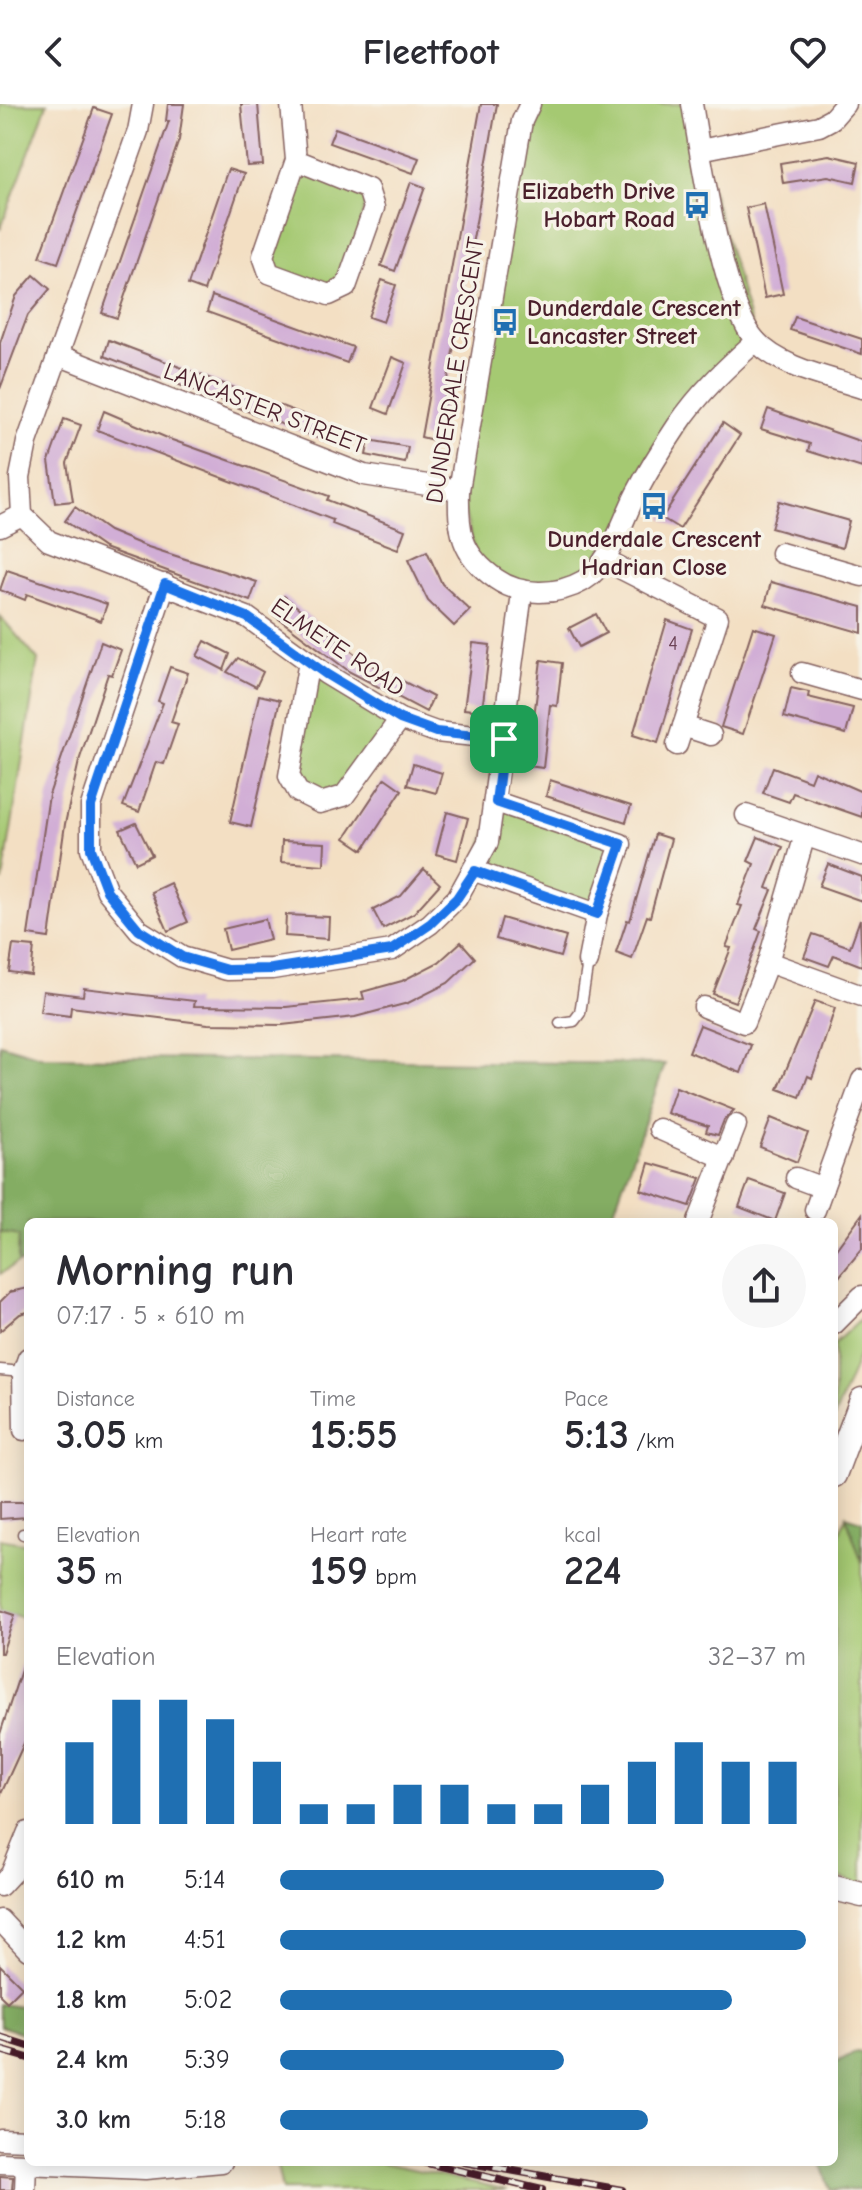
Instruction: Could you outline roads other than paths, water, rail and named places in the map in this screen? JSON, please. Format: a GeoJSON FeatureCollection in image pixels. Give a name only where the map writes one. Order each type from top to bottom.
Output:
{"type":"FeatureCollection","features":[{"type":"Feature","properties":{"kind":"street"},"geometry":{"type":"LineString","coordinates":[[0,526],[22,515],[20,477],[27,442],[138,131],[143,104]]}},
{"type":"Feature","properties":{"kind":"street"},"geometry":{"type":"LineString","coordinates":[[291,104],[296,160],[263,256],[269,273],[329,295],[346,287],[374,208],[368,189],[296,160]]}},
{"type":"Feature","properties":{"kind":"street","name":"DUNDERDALE CRESCENT"},"geometry":{"type":"LineString","coordinates":[[522,593],[478,565],[464,545],[458,526],[459,490],[522,121],[530,104]]}},
{"type":"Feature","properties":{"kind":"street"},"geometry":{"type":"LineString","coordinates":[[692,104],[733,300],[756,341],[790,363],[862,388]]}},
{"type":"Feature","properties":{"kind":"street"},"geometry":{"type":"LineString","coordinates":[[700,150],[819,126],[832,119],[845,104]]}},
{"type":"Feature","properties":{"kind":"street"},"geometry":{"type":"LineString","coordinates":[[165,584],[91,806],[91,849],[107,891],[139,930],[182,957],[227,970],[272,969],[392,950],[430,924],[457,898],[475,871],[488,842],[496,802],[522,593],[553,590],[583,581],[604,560],[637,492],[678,424],[717,376],[756,341]]}},
{"type":"Feature","properties":{"kind":"street","name":"LANCASTER STREET"},"geometry":{"type":"LineString","coordinates":[[58,355],[364,475],[459,490]]}},
{"type":"Feature","properties":{"kind":"street","name":"ELMETE ROAD"},"geometry":{"type":"LineString","coordinates":[[22,515],[49,541],[247,617],[400,719],[436,732],[504,739]]}},
{"type":"Feature","properties":{"kind":"street"},"geometry":{"type":"LineString","coordinates":[[781,553],[862,576]]}},
{"type":"Feature","properties":{"kind":"street"},"geometry":{"type":"LineString","coordinates":[[604,560],[718,618],[680,736],[711,735]]}},
{"type":"Feature","properties":{"kind":"street"},"geometry":{"type":"LineString","coordinates":[[309,661],[289,776],[298,792],[320,803],[344,796],[400,719]]}},
{"type":"Feature","properties":{"kind":"street"},"geometry":{"type":"LineString","coordinates":[[802,673],[862,690]]}},
{"type":"Feature","properties":{"kind":"street"},"geometry":{"type":"LineString","coordinates":[[496,802],[621,844],[597,914],[588,961]]}},
{"type":"Feature","properties":{"kind":"street"},"geometry":{"type":"LineString","coordinates":[[746,815],[862,855]]}},
{"type":"Feature","properties":{"kind":"street"},"geometry":{"type":"LineString","coordinates":[[704,1007],[744,1023],[768,962],[805,835]]}},
{"type":"Feature","properties":{"kind":"street"},"geometry":{"type":"LineString","coordinates":[[475,871],[597,914]]}},
{"type":"Feature","properties":{"kind":"street"},"geometry":{"type":"LineString","coordinates":[[768,962],[862,996]]}},
{"type":"Feature","properties":{"kind":"street"},"geometry":{"type":"LineString","coordinates":[[815,1210],[862,1080]]}},
{"type":"Feature","properties":{"kind":"street"},"geometry":{"type":"LineString","coordinates":[[700,1218],[736,1125]]}},
{"type":"Feature","properties":{"kind":"street"},"geometry":{"type":"LineString","coordinates":[[659,1129],[724,1158]]}},
{"type":"Feature","properties":{"kind":"street"},"geometry":{"type":"LineString","coordinates":[[796,1178],[823,1188]]}},
{"type":"Feature","properties":{"kind":"street"},"geometry":{"type":"LineString","coordinates":[[838,1320],[862,1296]]}},
{"type":"Feature","properties":{"kind":"street"},"geometry":{"type":"LineString","coordinates":[[838,1464],[862,1400]]}},
{"type":"Feature","properties":{"kind":"street"},"geometry":{"type":"LineString","coordinates":[[0,1886],[11,1874],[24,1842]]}},
{"type":"Feature","properties":{"kind":"street"},"geometry":{"type":"LineString","coordinates":[[838,1889],[862,1895]]}},
{"type":"Feature","properties":{"kind":"street"},"geometry":{"type":"LineString","coordinates":[[0,1920],[24,1946]]}},
{"type":"Feature","properties":{"kind":"street"},"geometry":{"type":"LineString","coordinates":[[0,2139],[24,2140]]}},
{"type":"Feature","properties":{"kind":"street"},"geometry":{"type":"LineString","coordinates":[[0,2163],[24,2165]]}},
{"type":"Feature","properties":{"kind":"street"},"geometry":{"type":"LineString","coordinates":[[25,2190],[26,2166]]}},
{"type":"Feature","properties":{"kind":"street"},"geometry":{"type":"LineString","coordinates":[[56,2166],[145,2169],[178,2166]]}},
{"type":"Feature","properties":{"kind":"lane"},"geometry":{"type":"LineString","coordinates":[[560,1023],[574,1021],[580,1013],[588,961]]}},
{"type":"Feature","properties":{"kind":"lane"},"geometry":{"type":"LineString","coordinates":[[0,1370],[24,1365]]}},
{"type":"Feature","properties":{"kind":"railway"},"geometry":{"type":"LineString","coordinates":[[0,2037],[24,2045]]}},
{"type":"Feature","properties":{"kind":"railway"},"geometry":{"type":"LineString","coordinates":[[0,2050],[24,2057]]}},
{"type":"Feature","properties":{"kind":"railway"},"geometry":{"type":"LineString","coordinates":[[440,2166],[542,2190]]}},
{"type":"Feature","properties":{"kind":"railway"},"geometry":{"type":"LineString","coordinates":[[487,2166],[622,2190]]}},
{"type":"Feature","properties":{"kind":"place","name":"Elizabeth Drive Hobart Road"},"geometry":{"type":"Point","coordinates":[697,205]}},
{"type":"Feature","properties":{"kind":"place","name":"Dunderdale Crescent Lancaster Street"},"geometry":{"type":"Point","coordinates":[505,322]}},
{"type":"Feature","properties":{"kind":"place","name":"Dunderdale Crescent Hadrian Close"},"geometry":{"type":"Point","coordinates":[654,506]}}]}
